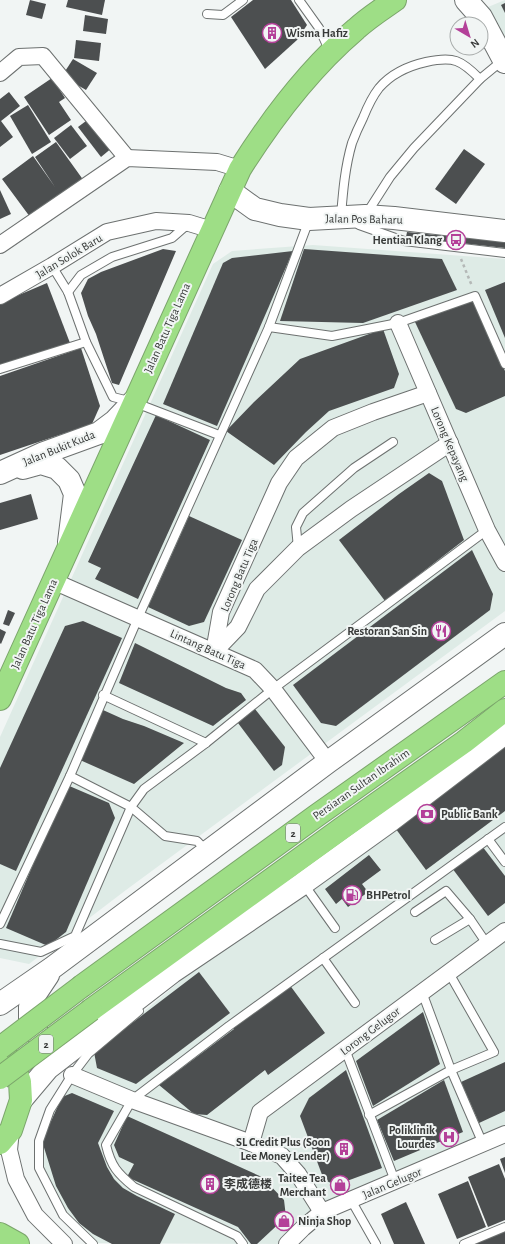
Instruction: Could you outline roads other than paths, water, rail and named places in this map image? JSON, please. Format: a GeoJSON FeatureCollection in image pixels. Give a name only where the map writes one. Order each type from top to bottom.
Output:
{"type":"FeatureCollection","features":[{"type":"Feature","properties":{"kind":"highway"},"geometry":{"type":"LineString","coordinates":[[356,28],[368,0]]}},
{"type":"Feature","properties":{"kind":"highway","name":"Jalan Batu Tiga Lama"},"geometry":{"type":"LineString","coordinates":[[0,698],[240,169],[267,127],[300,85],[356,28],[395,0]]}},
{"type":"Feature","properties":{"kind":"highway","name":"Persiaran Sultan Ibrahim"},"geometry":{"type":"LineString","coordinates":[[0,1048],[82,986],[316,816],[505,682]]}},
{"type":"Feature","properties":{"kind":"highway","name":"Persiaran Sultan Ibrahim"},"geometry":{"type":"LineString","coordinates":[[0,1078],[335,833],[464,742],[505,710]]}},
{"type":"Feature","properties":{"kind":"highway"},"geometry":{"type":"LineString","coordinates":[[0,1048],[14,1065],[20,1082],[21,1100],[6,1137]]}},
{"type":"Feature","properties":{"kind":"highway"},"geometry":{"type":"LineString","coordinates":[[0,1234],[18,1244]]}},
{"type":"Feature","properties":{"kind":"main road"},"geometry":{"type":"LineString","coordinates":[[466,0],[481,9],[504,61]]}},
{"type":"Feature","properties":{"kind":"main road","name":"Jalan Pos Baharu"},"geometry":{"type":"LineString","coordinates":[[230,190],[255,209],[280,215],[309,218],[365,216],[394,218],[505,231]]}},
{"type":"Feature","properties":{"kind":"main road","name":"Jalan Bukit Kuda"},"geometry":{"type":"LineString","coordinates":[[0,473],[44,452],[99,433],[115,421],[133,402]]}},
{"type":"Feature","properties":{"kind":"main road"},"geometry":{"type":"LineString","coordinates":[[0,473],[41,463],[57,468],[69,480],[75,494],[68,547]]}},
{"type":"Feature","properties":{"kind":"main road"},"geometry":{"type":"LineString","coordinates":[[0,1004],[52,968],[328,762],[505,634]]}},
{"type":"Feature","properties":{"kind":"main road"},"geometry":{"type":"LineString","coordinates":[[21,1100],[48,1068],[172,972],[305,887],[505,733]]}},
{"type":"Feature","properties":{"kind":"main road"},"geometry":{"type":"LineString","coordinates":[[52,968],[34,996],[30,1007],[30,1020],[39,1036],[45,1042],[52,1044],[67,1040],[93,1028],[123,1010]]}},
{"type":"Feature","properties":{"kind":"street"},"geometry":{"type":"LineString","coordinates":[[0,73],[19,58],[43,56],[126,158]]}},
{"type":"Feature","properties":{"kind":"street"},"geometry":{"type":"LineString","coordinates":[[0,245],[126,158],[217,162],[240,169]]}},
{"type":"Feature","properties":{"kind":"street","name":"Jalan Solok Baru"},"geometry":{"type":"LineString","coordinates":[[0,296],[107,232],[156,221],[189,223],[212,230]]}},
{"type":"Feature","properties":{"kind":"street","name":"Lorong Kepayang"},"geometry":{"type":"LineString","coordinates":[[398,323],[487,530],[505,564]]}},
{"type":"Feature","properties":{"kind":"street","name":"Lorong Batu Tiga"},"geometry":{"type":"LineString","coordinates":[[214,652],[222,612],[279,483],[296,458],[333,428],[428,393]]}},
{"type":"Feature","properties":{"kind":"street","name":"Lorong Batu Tiga"},"geometry":{"type":"LineString","coordinates":[[214,652],[238,627],[257,589],[298,548],[352,508],[450,443]]}},
{"type":"Feature","properties":{"kind":"street","name":"Lintang Batu Tiga"},"geometry":{"type":"LineString","coordinates":[[53,580],[255,670],[273,689],[328,762]]}},
{"type":"Feature","properties":{"kind":"street","name":"Lorong Gelugor"},"geometry":{"type":"LineString","coordinates":[[251,1143],[260,1112],[505,931]]}},
{"type":"Feature","properties":{"kind":"street"},"geometry":{"type":"LineString","coordinates":[[72,1075],[132,1100],[251,1143],[282,1156],[298,1174],[322,1212]]}},
{"type":"Feature","properties":{"kind":"street","name":"Jalan Gelugor"},"geometry":{"type":"LineString","coordinates":[[287,1244],[322,1212],[505,1134]]}},
{"type":"Feature","properties":{"kind":"street"},"geometry":{"type":"LineString","coordinates":[[6,1137],[16,1179],[35,1215],[64,1244]]}},
{"type":"Feature","properties":{"kind":"lane"},"geometry":{"type":"LineString","coordinates":[[207,14],[223,15],[243,0]]}},
{"type":"Feature","properties":{"kind":"lane"},"geometry":{"type":"LineString","coordinates":[[299,0],[319,28],[331,52]]}},
{"type":"Feature","properties":{"kind":"lane"},"geometry":{"type":"LineString","coordinates":[[340,218],[345,176],[353,142],[368,105],[379,88],[397,73],[411,65],[435,60],[455,60],[466,65],[480,79]]}},
{"type":"Feature","properties":{"kind":"lane"},"geometry":{"type":"LineString","coordinates":[[365,216],[390,177],[414,148],[480,79],[504,61]]}},
{"type":"Feature","properties":{"kind":"lane"},"geometry":{"type":"LineString","coordinates":[[0,924],[70,776],[103,695],[269,327],[309,218],[363,225],[404,241],[505,253]]}},
{"type":"Feature","properties":{"kind":"lane"},"geometry":{"type":"LineString","coordinates":[[68,292],[81,275],[106,260],[172,238],[189,223]]}},
{"type":"Feature","properties":{"kind":"lane"},"geometry":{"type":"LineString","coordinates":[[52,266],[68,292],[86,342],[113,397],[133,402],[219,435]]}},
{"type":"Feature","properties":{"kind":"lane"},"geometry":{"type":"LineString","coordinates":[[269,327],[332,336],[398,323],[475,296],[505,364]]}},
{"type":"Feature","properties":{"kind":"lane"},"geometry":{"type":"LineString","coordinates":[[0,369],[86,342]]}},
{"type":"Feature","properties":{"kind":"lane"},"geometry":{"type":"LineString","coordinates":[[298,548],[296,528],[303,513],[354,468],[393,442]]}},
{"type":"Feature","properties":{"kind":"lane"},"geometry":{"type":"LineString","coordinates":[[0,944],[41,952],[75,936],[131,807],[144,789],[206,743],[273,689],[487,530]]}},
{"type":"Feature","properties":{"kind":"lane"},"geometry":{"type":"LineString","coordinates":[[103,695],[206,743]]}},
{"type":"Feature","properties":{"kind":"lane"},"geometry":{"type":"LineString","coordinates":[[70,776],[131,807],[165,836],[197,841],[208,852]]}},
{"type":"Feature","properties":{"kind":"lane"},"geometry":{"type":"LineString","coordinates":[[376,842],[391,820]]}},
{"type":"Feature","properties":{"kind":"lane"},"geometry":{"type":"LineString","coordinates":[[243,1244],[237,1236],[134,1187],[120,1175],[110,1160],[106,1145],[132,1100],[229,1026],[505,827]]}},
{"type":"Feature","properties":{"kind":"lane"},"geometry":{"type":"LineString","coordinates":[[488,840],[505,862]]}},
{"type":"Feature","properties":{"kind":"lane"},"geometry":{"type":"LineString","coordinates":[[178,978],[305,887],[326,877]]}},
{"type":"Feature","properties":{"kind":"lane"},"geometry":{"type":"LineString","coordinates":[[305,887],[335,928]]}},
{"type":"Feature","properties":{"kind":"lane"},"geometry":{"type":"LineString","coordinates":[[415,912],[446,891],[470,919],[487,944]]}},
{"type":"Feature","properties":{"kind":"lane"},"geometry":{"type":"LineString","coordinates":[[435,940],[470,919]]}},
{"type":"Feature","properties":{"kind":"lane"},"geometry":{"type":"LineString","coordinates":[[323,958],[356,1002]]}},
{"type":"Feature","properties":{"kind":"lane"},"geometry":{"type":"LineString","coordinates":[[369,1115],[451,1070],[494,1052],[449,973]]}},
{"type":"Feature","properties":{"kind":"lane"},"geometry":{"type":"LineString","coordinates":[[422,992],[451,1070],[483,1144]]}},
{"type":"Feature","properties":{"kind":"lane"},"geometry":{"type":"LineString","coordinates":[[93,1244],[63,1215],[39,1168],[39,1141],[50,1110],[72,1075],[88,1054],[148,1003]]}},
{"type":"Feature","properties":{"kind":"lane"},"geometry":{"type":"LineString","coordinates":[[345,1049],[395,1181]]}},
{"type":"Feature","properties":{"kind":"lane"},"geometry":{"type":"LineString","coordinates":[[351,1200],[376,1244]]}},
{"type":"Feature","properties":{"kind":"lane"},"geometry":{"type":"LineString","coordinates":[[464,1244],[505,1227]]}},
{"type":"Feature","properties":{"kind":"place","name":"Wisma Hafiz"},"geometry":{"type":"Point","coordinates":[272,33]}},
{"type":"Feature","properties":{"kind":"place","name":"Hentian Klang"},"geometry":{"type":"Point","coordinates":[456,240]}},
{"type":"Feature","properties":{"kind":"place","name":"Restoran San Sin"},"geometry":{"type":"Point","coordinates":[441,631]}},
{"type":"Feature","properties":{"kind":"place","name":"Public Bank"},"geometry":{"type":"Point","coordinates":[427,814]}},
{"type":"Feature","properties":{"kind":"place","name":"BHPetrol"},"geometry":{"type":"Point","coordinates":[352,895]}},
{"type":"Feature","properties":{"kind":"place","name":"Poliklinik Lourdes"},"geometry":{"type":"Point","coordinates":[449,1137]}},
{"type":"Feature","properties":{"kind":"place","name":"SL Credit Plus (Soon Lee Money Lender)"},"geometry":{"type":"Point","coordinates":[344,1149]}},
{"type":"Feature","properties":{"kind":"place","name":"李成德楼"},"geometry":{"type":"Point","coordinates":[210,1184]}},
{"type":"Feature","properties":{"kind":"place","name":"Taitee Tea Merchant"},"geometry":{"type":"Point","coordinates":[340,1185]}},
{"type":"Feature","properties":{"kind":"place","name":"Ninja Shop"},"geometry":{"type":"Point","coordinates":[284,1221]}}]}
